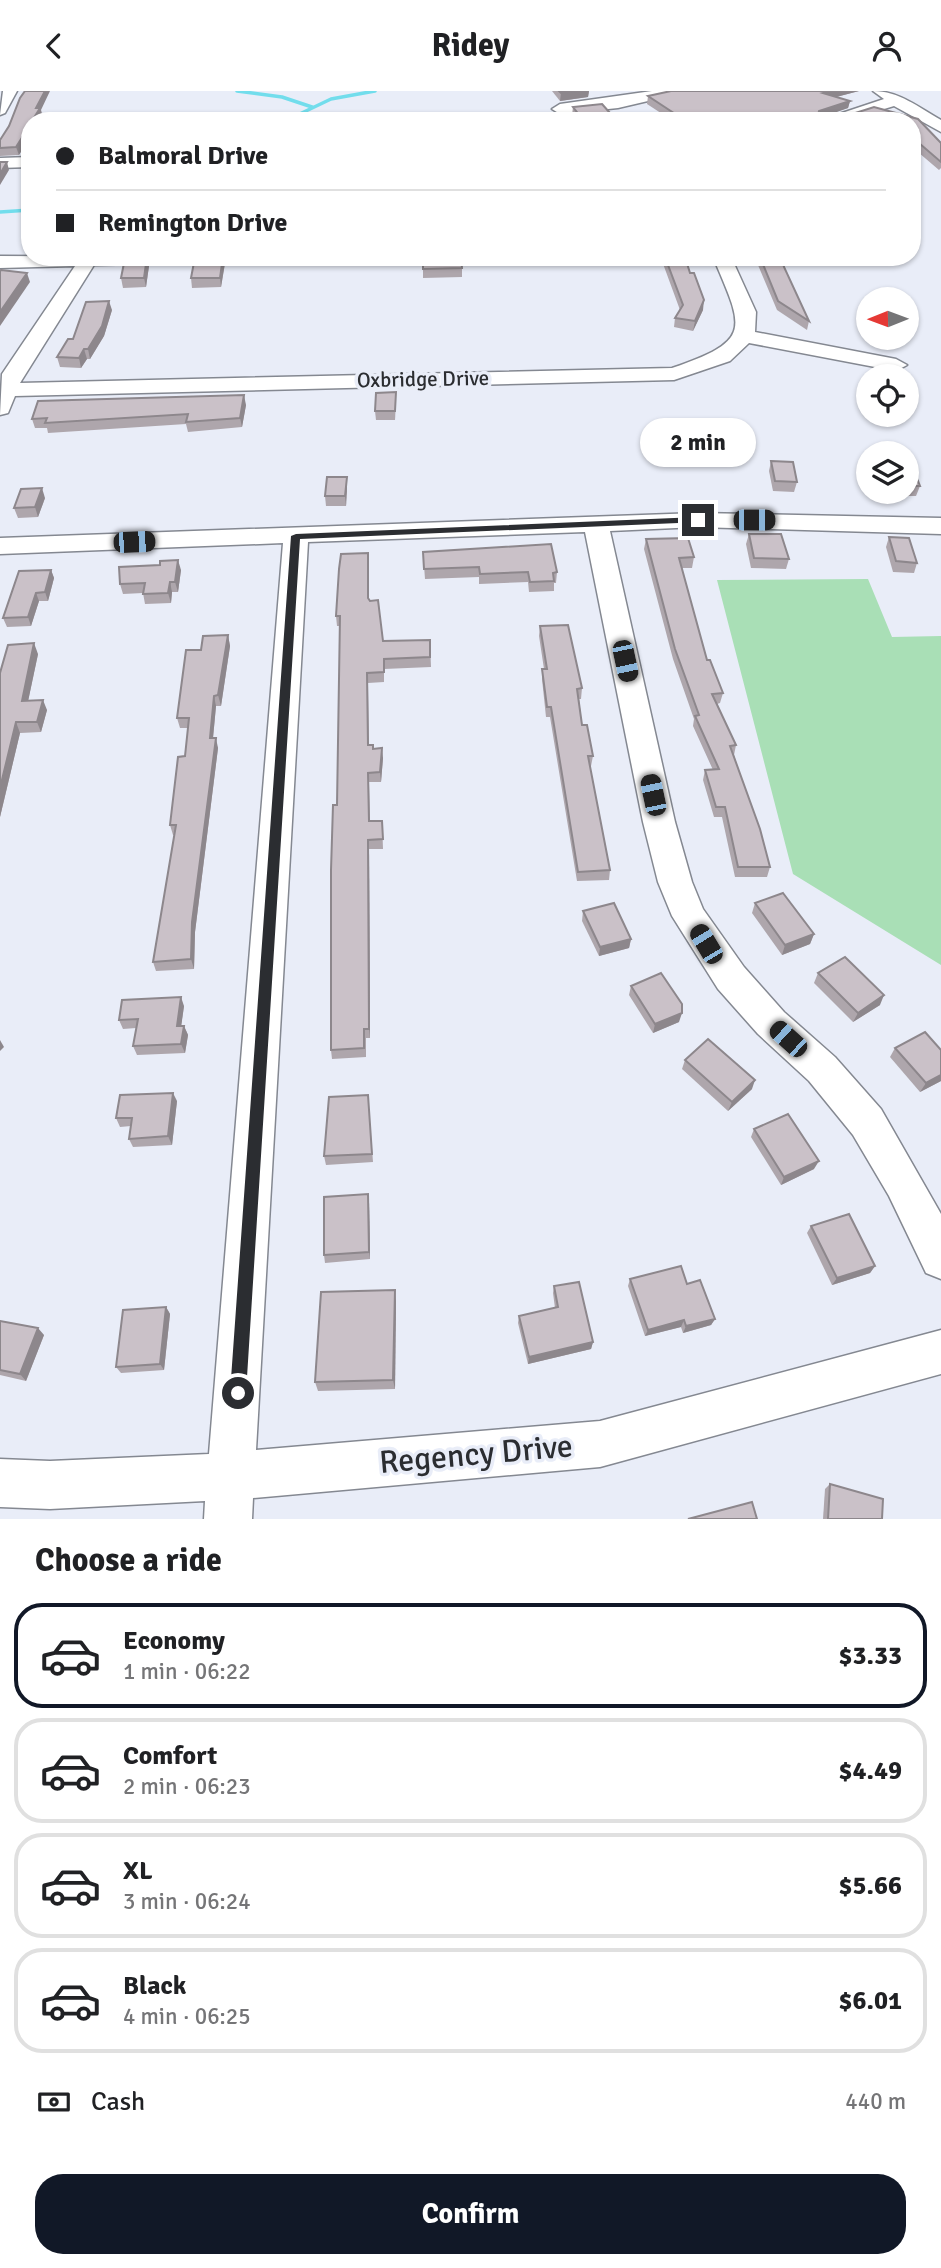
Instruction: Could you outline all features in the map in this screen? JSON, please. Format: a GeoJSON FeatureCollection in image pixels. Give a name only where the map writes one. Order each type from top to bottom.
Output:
{"type":"FeatureCollection","features":[{"type":"Feature","properties":{"kind":"street"},"geometry":{"type":"LineString","coordinates":[[0,110],[10,91]]}},
{"type":"Feature","properties":{"kind":"street"},"geometry":{"type":"LineString","coordinates":[[560,109],[618,103],[673,91]]}},
{"type":"Feature","properties":{"kind":"street"},"geometry":{"type":"LineString","coordinates":[[880,91],[917,112]]}},
{"type":"Feature","properties":{"kind":"street"},"geometry":{"type":"LineString","coordinates":[[857,112],[898,100]]}},
{"type":"Feature","properties":{"kind":"street"},"geometry":{"type":"LineString","coordinates":[[618,103],[630,112]]}},
{"type":"Feature","properties":{"kind":"street"},"geometry":{"type":"LineString","coordinates":[[921,114],[941,127]]}},
{"type":"Feature","properties":{"kind":"street"},"geometry":{"type":"LineString","coordinates":[[0,163],[21,162]]}},
{"type":"Feature","properties":{"kind":"street"},"geometry":{"type":"LineString","coordinates":[[0,262],[21,262]]}},
{"type":"Feature","properties":{"kind":"street"},"geometry":{"type":"LineString","coordinates":[[2,399],[84,266]]}},
{"type":"Feature","properties":{"kind":"street"},"geometry":{"type":"LineString","coordinates":[[726,266],[746,312],[744,336],[891,364]]}},
{"type":"Feature","properties":{"kind":"street","name":"Oxbridge Drive"},"geometry":{"type":"LineString","coordinates":[[2,399],[392,379],[674,374],[712,363],[732,352],[744,336]]}},
{"type":"Feature","properties":{"kind":"street"},"geometry":{"type":"LineString","coordinates":[[0,546],[698,520],[941,526]]}},
{"type":"Feature","properties":{"kind":"street"},"geometry":{"type":"LineString","coordinates":[[596,524],[659,822],[675,881],[689,916],[731,978],[771,1023],[822,1069],[867,1122],[903,1182],[941,1258]]}},
{"type":"Feature","properties":{"kind":"street"},"geometry":{"type":"LineString","coordinates":[[230,1498],[296,536]]}},
{"type":"Feature","properties":{"kind":"street","name":"Regency Drive"},"geometry":{"type":"LineString","coordinates":[[0,1483],[230,1498],[600,1444],[941,1352]]}},
{"type":"Feature","properties":{"kind":"green space"},"geometry":{"type":"Polygon","coordinates":[[[868,579],[892,637],[941,636],[941,965],[793,874],[717,580],[868,579]]]}},
{"type":"Feature","properties":{"kind":"building"},"geometry":{"type":"Polygon","coordinates":[[[25,91],[45,91],[36,108],[40,108],[38,112],[21,112],[21,139],[16,147],[0,148],[0,140],[9,126],[25,91]]]}},
{"type":"Feature","properties":{"kind":"building"},"geometry":{"type":"Polygon","coordinates":[[[671,91],[831,91],[823,93],[850,101],[819,112],[672,112],[648,96],[671,91]]]}},
{"type":"Feature","properties":{"kind":"building"},"geometry":{"type":"Polygon","coordinates":[[[602,104],[609,112],[577,112],[573,107],[602,104]]]}},
{"type":"Feature","properties":{"kind":"building"},"geometry":{"type":"Polygon","coordinates":[[[874,107],[892,112],[858,112],[874,107]]]}},
{"type":"Feature","properties":{"kind":"building"},"geometry":{"type":"Polygon","coordinates":[[[921,122],[941,143],[941,162],[921,145],[921,122]]]}},
{"type":"Feature","properties":{"kind":"building"},"geometry":{"type":"Polygon","coordinates":[[[0,162],[7,162],[0,174],[0,162]]]}},
{"type":"Feature","properties":{"kind":"building"},"geometry":{"type":"Polygon","coordinates":[[[123,266],[146,266],[144,278],[121,278],[123,266]]]}},
{"type":"Feature","properties":{"kind":"building"},"geometry":{"type":"Polygon","coordinates":[[[193,266],[222,266],[220,278],[191,278],[193,266]]]}},
{"type":"Feature","properties":{"kind":"building"},"geometry":{"type":"Polygon","coordinates":[[[423,266],[462,268],[423,269],[423,266]]]}},
{"type":"Feature","properties":{"kind":"building"},"geometry":{"type":"Polygon","coordinates":[[[668,266],[688,266],[690,273],[694,273],[704,300],[695,321],[675,318],[683,305],[668,266]]]}},
{"type":"Feature","properties":{"kind":"building"},"geometry":{"type":"Polygon","coordinates":[[[764,266],[784,266],[809,321],[778,301],[764,266]]]}},
{"type":"Feature","properties":{"kind":"building"},"geometry":{"type":"Polygon","coordinates":[[[0,271],[27,273],[0,312],[0,271]]]}},
{"type":"Feature","properties":{"kind":"building"},"geometry":{"type":"Polygon","coordinates":[[[109,301],[102,326],[88,349],[84,349],[79,358],[57,357],[68,339],[73,339],[86,302],[109,301]]]}},
{"type":"Feature","properties":{"kind":"building"},"geometry":{"type":"Polygon","coordinates":[[[396,392],[395,411],[375,411],[376,393],[396,392]]]}},
{"type":"Feature","properties":{"kind":"building"},"geometry":{"type":"Polygon","coordinates":[[[244,395],[240,418],[186,422],[188,414],[45,423],[47,418],[32,419],[38,401],[244,395]]]}},
{"type":"Feature","properties":{"kind":"building"},"geometry":{"type":"Polygon","coordinates":[[[771,461],[793,462],[797,482],[775,481],[771,461]]]}},
{"type":"Feature","properties":{"kind":"building"},"geometry":{"type":"Polygon","coordinates":[[[327,477],[347,477],[345,496],[325,496],[327,477]]]}},
{"type":"Feature","properties":{"kind":"building"},"geometry":{"type":"Polygon","coordinates":[[[42,488],[35,507],[14,508],[21,489],[42,488]]]}},
{"type":"Feature","properties":{"kind":"building"},"geometry":{"type":"Polygon","coordinates":[[[749,534],[781,534],[789,559],[754,558],[749,534]]]}},
{"type":"Feature","properties":{"kind":"building"},"geometry":{"type":"Polygon","coordinates":[[[889,537],[909,538],[917,563],[896,561],[889,537]]]}},
{"type":"Feature","properties":{"kind":"building"},"geometry":{"type":"Polygon","coordinates":[[[688,538],[694,557],[679,558],[707,660],[710,660],[723,693],[712,694],[736,745],[730,746],[760,829],[770,867],[738,867],[725,807],[716,807],[705,770],[719,769],[695,716],[699,715],[675,649],[646,539],[688,538]]]}},
{"type":"Feature","properties":{"kind":"building"},"geometry":{"type":"Polygon","coordinates":[[[551,544],[557,572],[553,573],[554,581],[530,582],[528,572],[480,574],[479,567],[424,569],[423,552],[551,544]]]}},
{"type":"Feature","properties":{"kind":"building"},"geometry":{"type":"Polygon","coordinates":[[[368,553],[368,598],[370,601],[378,600],[383,641],[430,640],[430,657],[384,659],[384,672],[367,673],[368,745],[373,745],[373,749],[382,748],[380,772],[368,773],[369,821],[382,821],[383,839],[368,840],[369,1029],[364,1029],[364,1048],[331,1050],[331,870],[333,805],[337,805],[340,616],[336,616],[339,569],[341,554],[368,553]]]}},
{"type":"Feature","properties":{"kind":"building"},"geometry":{"type":"Polygon","coordinates":[[[178,560],[175,582],[170,582],[168,593],[143,594],[145,583],[120,584],[119,567],[160,565],[160,561],[178,560]]]}},
{"type":"Feature","properties":{"kind":"building"},"geometry":{"type":"Polygon","coordinates":[[[51,570],[45,592],[36,593],[28,617],[3,618],[19,571],[51,570]]]}},
{"type":"Feature","properties":{"kind":"building"},"geometry":{"type":"Polygon","coordinates":[[[568,625],[582,688],[577,689],[582,725],[587,725],[593,756],[588,756],[610,870],[578,872],[551,707],[547,707],[542,669],[547,669],[540,626],[568,625]]]}},
{"type":"Feature","properties":{"kind":"building"},"geometry":{"type":"Polygon","coordinates":[[[228,635],[218,695],[214,696],[210,738],[216,738],[192,922],[191,959],[153,962],[176,825],[170,825],[178,757],[185,756],[189,718],[177,718],[186,650],[201,650],[203,636],[228,635]]]}},
{"type":"Feature","properties":{"kind":"building"},"geometry":{"type":"Polygon","coordinates":[[[34,643],[22,701],[43,700],[37,722],[16,722],[0,788],[0,673],[8,645],[34,643]]]}},
{"type":"Feature","properties":{"kind":"building"},"geometry":{"type":"Polygon","coordinates":[[[783,893],[814,934],[785,945],[755,903],[783,893]]]}},
{"type":"Feature","properties":{"kind":"building"},"geometry":{"type":"Polygon","coordinates":[[[614,903],[631,939],[600,947],[583,911],[614,903]]]}},
{"type":"Feature","properties":{"kind":"building"},"geometry":{"type":"Polygon","coordinates":[[[845,957],[884,995],[858,1013],[818,973],[845,957]]]}},
{"type":"Feature","properties":{"kind":"building"},"geometry":{"type":"Polygon","coordinates":[[[661,973],[682,1004],[682,1013],[655,1024],[631,986],[661,973]]]}},
{"type":"Feature","properties":{"kind":"building"},"geometry":{"type":"Polygon","coordinates":[[[181,997],[177,1026],[184,1026],[181,1044],[133,1046],[138,1019],[119,1020],[122,1000],[181,997]]]}},
{"type":"Feature","properties":{"kind":"building"},"geometry":{"type":"Polygon","coordinates":[[[925,1032],[941,1050],[941,1075],[926,1083],[895,1048],[925,1032]]]}},
{"type":"Feature","properties":{"kind":"building"},"geometry":{"type":"Polygon","coordinates":[[[708,1039],[755,1080],[732,1102],[685,1060],[708,1039]]]}},
{"type":"Feature","properties":{"kind":"building"},"geometry":{"type":"Polygon","coordinates":[[[173,1093],[168,1136],[129,1139],[132,1118],[116,1118],[120,1095],[173,1093]]]}},
{"type":"Feature","properties":{"kind":"building"},"geometry":{"type":"Polygon","coordinates":[[[368,1095],[372,1154],[324,1156],[329,1097],[368,1095]]]}},
{"type":"Feature","properties":{"kind":"building"},"geometry":{"type":"Polygon","coordinates":[[[788,1114],[819,1161],[784,1177],[754,1129],[788,1114]]]}},
{"type":"Feature","properties":{"kind":"building"},"geometry":{"type":"Polygon","coordinates":[[[368,1194],[369,1252],[324,1255],[324,1197],[368,1194]]]}},
{"type":"Feature","properties":{"kind":"building"},"geometry":{"type":"Polygon","coordinates":[[[849,1214],[875,1266],[837,1278],[811,1226],[849,1214]]]}},
{"type":"Feature","properties":{"kind":"building"},"geometry":{"type":"Polygon","coordinates":[[[681,1266],[687,1284],[700,1280],[715,1319],[686,1326],[684,1320],[648,1330],[630,1279],[681,1266]]]}},
{"type":"Feature","properties":{"kind":"building"},"geometry":{"type":"Polygon","coordinates":[[[579,1282],[593,1342],[529,1357],[519,1316],[558,1307],[554,1286],[579,1282]]]}},
{"type":"Feature","properties":{"kind":"building"},"geometry":{"type":"Polygon","coordinates":[[[395,1290],[393,1380],[315,1382],[321,1292],[395,1290]]]}},
{"type":"Feature","properties":{"kind":"building"},"geometry":{"type":"Polygon","coordinates":[[[166,1307],[160,1364],[116,1367],[123,1310],[166,1307]]]}},
{"type":"Feature","properties":{"kind":"building"},"geometry":{"type":"Polygon","coordinates":[[[0,1321],[38,1328],[20,1374],[0,1370],[0,1321]]]}},
{"type":"Feature","properties":{"kind":"building"},"geometry":{"type":"Polygon","coordinates":[[[830,1484],[883,1499],[882,1519],[828,1519],[830,1484]]]}},
{"type":"Feature","properties":{"kind":"building"},"geometry":{"type":"Polygon","coordinates":[[[752,1502],[757,1519],[688,1519],[752,1502]]]}},
{"type":"Feature","properties":{"kind":"waterway"},"geometry":{"type":"LineString","coordinates":[[237,91],[282,97],[312,107]]}},
{"type":"Feature","properties":{"kind":"waterway"},"geometry":{"type":"LineString","coordinates":[[304,112],[331,99],[375,91]]}},
{"type":"Feature","properties":{"kind":"waterway"},"geometry":{"type":"LineString","coordinates":[[0,212],[21,211]]}},
{"type":"Feature","properties":{"kind":"route"},"geometry":{"type":"LineString","coordinates":[[238,1393],[296,536],[698,520]]}}]}
